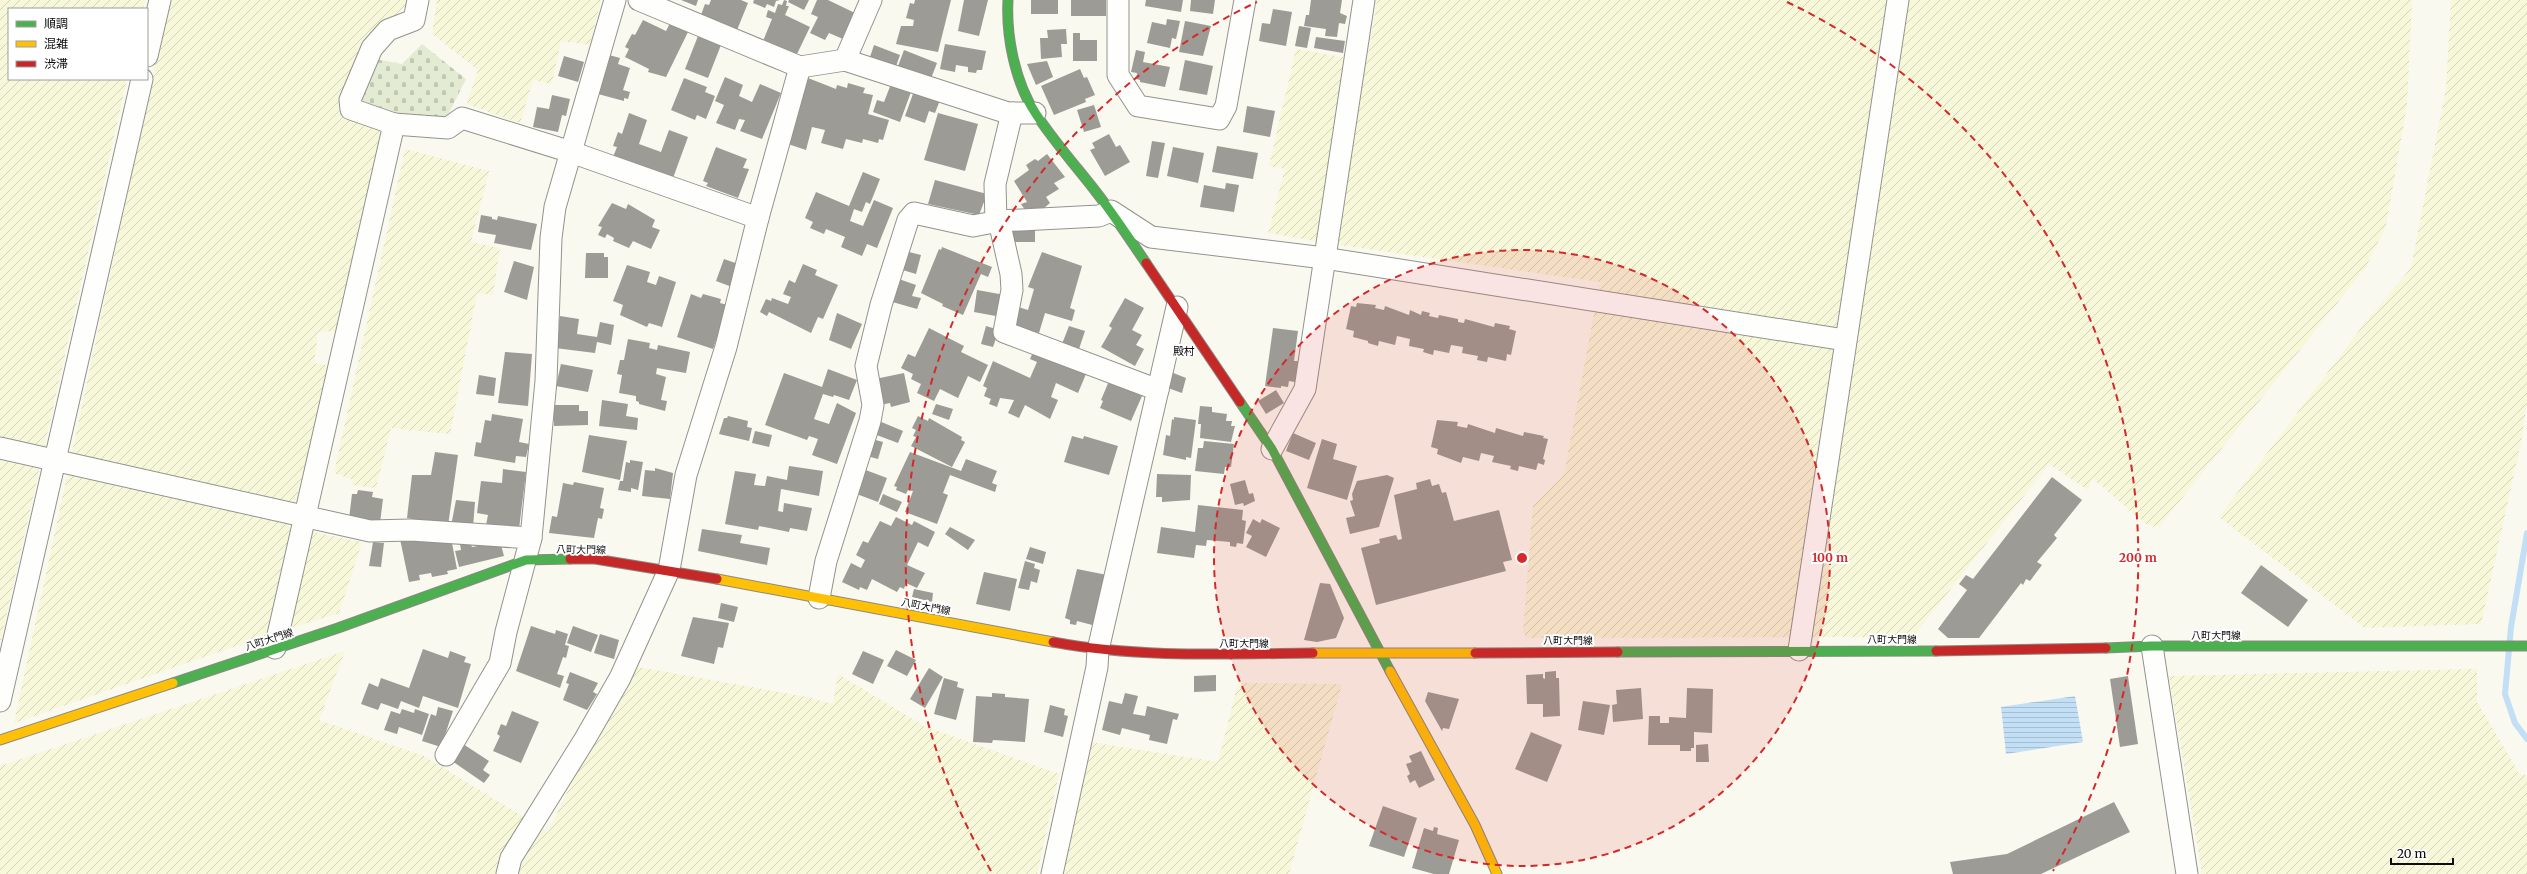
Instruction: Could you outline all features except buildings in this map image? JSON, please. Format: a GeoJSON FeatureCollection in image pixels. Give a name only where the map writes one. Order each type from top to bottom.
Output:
{"type":"FeatureCollection","features":[{"type":"Feature","properties":{"kind":"main road"},"geometry":{"type":"LineString","coordinates":[[1008,0],[1008,21],[1013,52],[1023,87],[1035,113],[1111,211],[1272,449],[1475,824],[1497,874]]}},
{"type":"Feature","properties":{"kind":"main road","name":"八町大門線"},"geometry":{"type":"LineString","coordinates":[[0,740],[275,648],[526,560],[595,559],[669,570],[1098,650],[1186,654],[1799,650],[2076,650],[2152,646],[2527,646]]}},
{"type":"Feature","properties":{"kind":"street"},"geometry":{"type":"LineString","coordinates":[[148,52],[160,0]]}},
{"type":"Feature","properties":{"kind":"street"},"geometry":{"type":"LineString","coordinates":[[418,0],[414,20],[388,30],[372,48],[350,100],[350,109],[394,124],[448,128],[462,118],[571,152],[758,218]]}},
{"type":"Feature","properties":{"kind":"street"},"geometry":{"type":"LineString","coordinates":[[446,755],[500,663],[506,632],[526,560],[530,538],[546,381],[551,238],[555,207],[615,0]]}},
{"type":"Feature","properties":{"kind":"street"},"geometry":{"type":"LineString","coordinates":[[639,0],[800,67],[845,60],[1012,113],[1035,113]]}},
{"type":"Feature","properties":{"kind":"street"},"geometry":{"type":"LineString","coordinates":[[845,60],[871,0]]}},
{"type":"Feature","properties":{"kind":"street"},"geometry":{"type":"LineString","coordinates":[[1118,0],[1118,75],[1138,106],[1220,119],[1226,106],[1245,0]]}},
{"type":"Feature","properties":{"kind":"street"},"geometry":{"type":"LineString","coordinates":[[1272,449],[1305,389],[1364,0]]}},
{"type":"Feature","properties":{"kind":"street"},"geometry":{"type":"LineString","coordinates":[[1799,650],[1845,340],[1898,0]]}},
{"type":"Feature","properties":{"kind":"street"},"geometry":{"type":"LineString","coordinates":[[507,874],[511,858],[585,739],[620,678],[669,570],[686,475],[726,346],[758,218],[800,67]]}},
{"type":"Feature","properties":{"kind":"street"},"geometry":{"type":"LineString","coordinates":[[0,701],[142,80]]}},
{"type":"Feature","properties":{"kind":"street"},"geometry":{"type":"LineString","coordinates":[[1012,113],[995,184],[998,222],[1012,274],[1012,290],[1004,332],[1158,390]]}},
{"type":"Feature","properties":{"kind":"street"},"geometry":{"type":"LineString","coordinates":[[275,648],[394,124]]}},
{"type":"Feature","properties":{"kind":"street"},"geometry":{"type":"LineString","coordinates":[[820,598],[826,561],[870,421],[873,405],[866,366],[882,305],[908,220],[914,213],[973,226],[998,222],[1099,216],[1111,211],[1151,237],[1324,258],[1845,340]]}},
{"type":"Feature","properties":{"kind":"street"},"geometry":{"type":"LineString","coordinates":[[1052,874],[1098,667],[1098,650],[1177,307]]}},
{"type":"Feature","properties":{"kind":"street"},"geometry":{"type":"LineString","coordinates":[[0,448],[305,518],[370,531],[419,530],[530,538]]}},
{"type":"Feature","properties":{"kind":"street"},"geometry":{"type":"LineString","coordinates":[[2152,646],[2187,874]]}},
{"type":"Feature","properties":{"kind":"green space"},"geometry":{"type":"Polygon","coordinates":[[[0,0],[145,0],[143,8],[8,8],[8,80],[127,80],[0,644],[0,0]]]}},
{"type":"Feature","properties":{"kind":"green space"},"geometry":{"type":"Polygon","coordinates":[[[169,0],[407,0],[406,5],[363,46],[339,113],[382,124],[386,137],[337,331],[318,332],[314,363],[331,366],[289,527],[362,542],[339,613],[256,639],[14,723],[169,0]]]}},
{"type":"Feature","properties":{"kind":"green space"},"geometry":{"type":"Polygon","coordinates":[[[437,0],[601,0],[590,45],[561,41],[552,84],[533,80],[520,123],[467,104],[478,70],[432,34],[437,0]]]}},
{"type":"Feature","properties":{"kind":"green space"},"geometry":{"type":"Polygon","coordinates":[[[1377,0],[2412,0],[2407,105],[2386,226],[2366,267],[2159,527],[2146,524],[2092,478],[2088,490],[2049,464],[1913,637],[1526,638],[1523,631],[1533,506],[1564,474],[1600,282],[1339,245],[1268,233],[1285,169],[1269,166],[1296,49],[1367,61],[1377,0]]]}},
{"type":"Feature","properties":{"kind":"green space"},"geometry":{"type":"Polygon","coordinates":[[[2451,0],[2527,0],[2527,403],[2521,442],[2481,624],[2365,628],[2219,517],[2367,320],[2411,268],[2446,88],[2451,0]]]}},
{"type":"Feature","properties":{"kind":"green space"},"geometry":{"type":"Polygon","coordinates":[[[422,44],[466,79],[445,121],[406,116],[357,101],[375,59],[402,64],[422,44]]]}},
{"type":"Feature","properties":{"kind":"green space"},"geometry":{"type":"Polygon","coordinates":[[[405,149],[489,171],[471,242],[500,248],[493,295],[477,293],[450,434],[391,428],[376,488],[352,485],[353,480],[334,473],[405,149]]]}},
{"type":"Feature","properties":{"kind":"green space"},"geometry":{"type":"Polygon","coordinates":[[[345,651],[319,720],[424,756],[548,832],[573,780],[638,667],[807,697],[833,704],[838,674],[924,726],[1059,774],[1037,874],[0,874],[0,766],[345,651]]]}},
{"type":"Feature","properties":{"kind":"green space"},"geometry":{"type":"Polygon","coordinates":[[[2477,669],[2477,702],[2519,773],[2527,776],[2527,874],[2202,874],[2169,676],[2477,669]]]}},
{"type":"Feature","properties":{"kind":"green space"},"geometry":{"type":"Polygon","coordinates":[[[1238,683],[1342,684],[1289,874],[1061,874],[1090,742],[1218,762],[1238,683]]]}},
{"type":"Feature","properties":{"kind":"water"},"geometry":{"type":"Polygon","coordinates":[[[2075,696],[2083,742],[2006,754],[2001,707],[2075,696]]]}},
{"type":"Feature","properties":{"kind":"waterway"},"geometry":{"type":"LineString","coordinates":[[2527,533],[2511,627],[2505,694],[2515,723],[2527,739]]}},
{"type":"Feature","properties":{"kind":"traffic: fast"},"geometry":{"type":"LineString","coordinates":[[1008,0],[1010,44],[1013,59],[1022,88],[1029,102],[1049,133],[1100,197],[1146,263]]}},
{"type":"Feature","properties":{"kind":"traffic: fast"},"geometry":{"type":"LineString","coordinates":[[1240,402],[1272,449],[1390,671]]}},
{"type":"Feature","properties":{"kind":"traffic: fast"},"geometry":{"type":"LineString","coordinates":[[173,683],[338,628],[526,560],[570,559]]}},
{"type":"Feature","properties":{"kind":"traffic: fast"},"geometry":{"type":"LineString","coordinates":[[2106,648],[2152,646],[2527,646]]}},
{"type":"Feature","properties":{"kind":"traffic: fast"},"geometry":{"type":"LineString","coordinates":[[1618,652],[1936,651]]}},
{"type":"Feature","properties":{"kind":"traffic: slow"},"geometry":{"type":"LineString","coordinates":[[717,579],[1053,642]]}},
{"type":"Feature","properties":{"kind":"traffic: slow"},"geometry":{"type":"LineString","coordinates":[[1313,653],[1475,653]]}},
{"type":"Feature","properties":{"kind":"traffic: slow"},"geometry":{"type":"LineString","coordinates":[[1390,671],[1475,825],[1497,874]]}},
{"type":"Feature","properties":{"kind":"traffic: slow"},"geometry":{"type":"LineString","coordinates":[[0,740],[173,683]]}},
{"type":"Feature","properties":{"kind":"traffic: jam"},"geometry":{"type":"LineString","coordinates":[[1146,263],[1240,402]]}},
{"type":"Feature","properties":{"kind":"traffic: jam"},"geometry":{"type":"LineString","coordinates":[[570,559],[595,559],[717,579]]}},
{"type":"Feature","properties":{"kind":"traffic: jam"},"geometry":{"type":"LineString","coordinates":[[1053,642],[1117,651],[1150,653],[1313,653]]}},
{"type":"Feature","properties":{"kind":"traffic: jam"},"geometry":{"type":"LineString","coordinates":[[1936,651],[2106,648]]}},
{"type":"Feature","properties":{"kind":"traffic: jam"},"geometry":{"type":"LineString","coordinates":[[1475,653],[1618,652]]}},
{"type":"Feature","properties":{"kind":"district","name":"殿村"},"geometry":{"type":"Point","coordinates":[1184,351]}}]}
